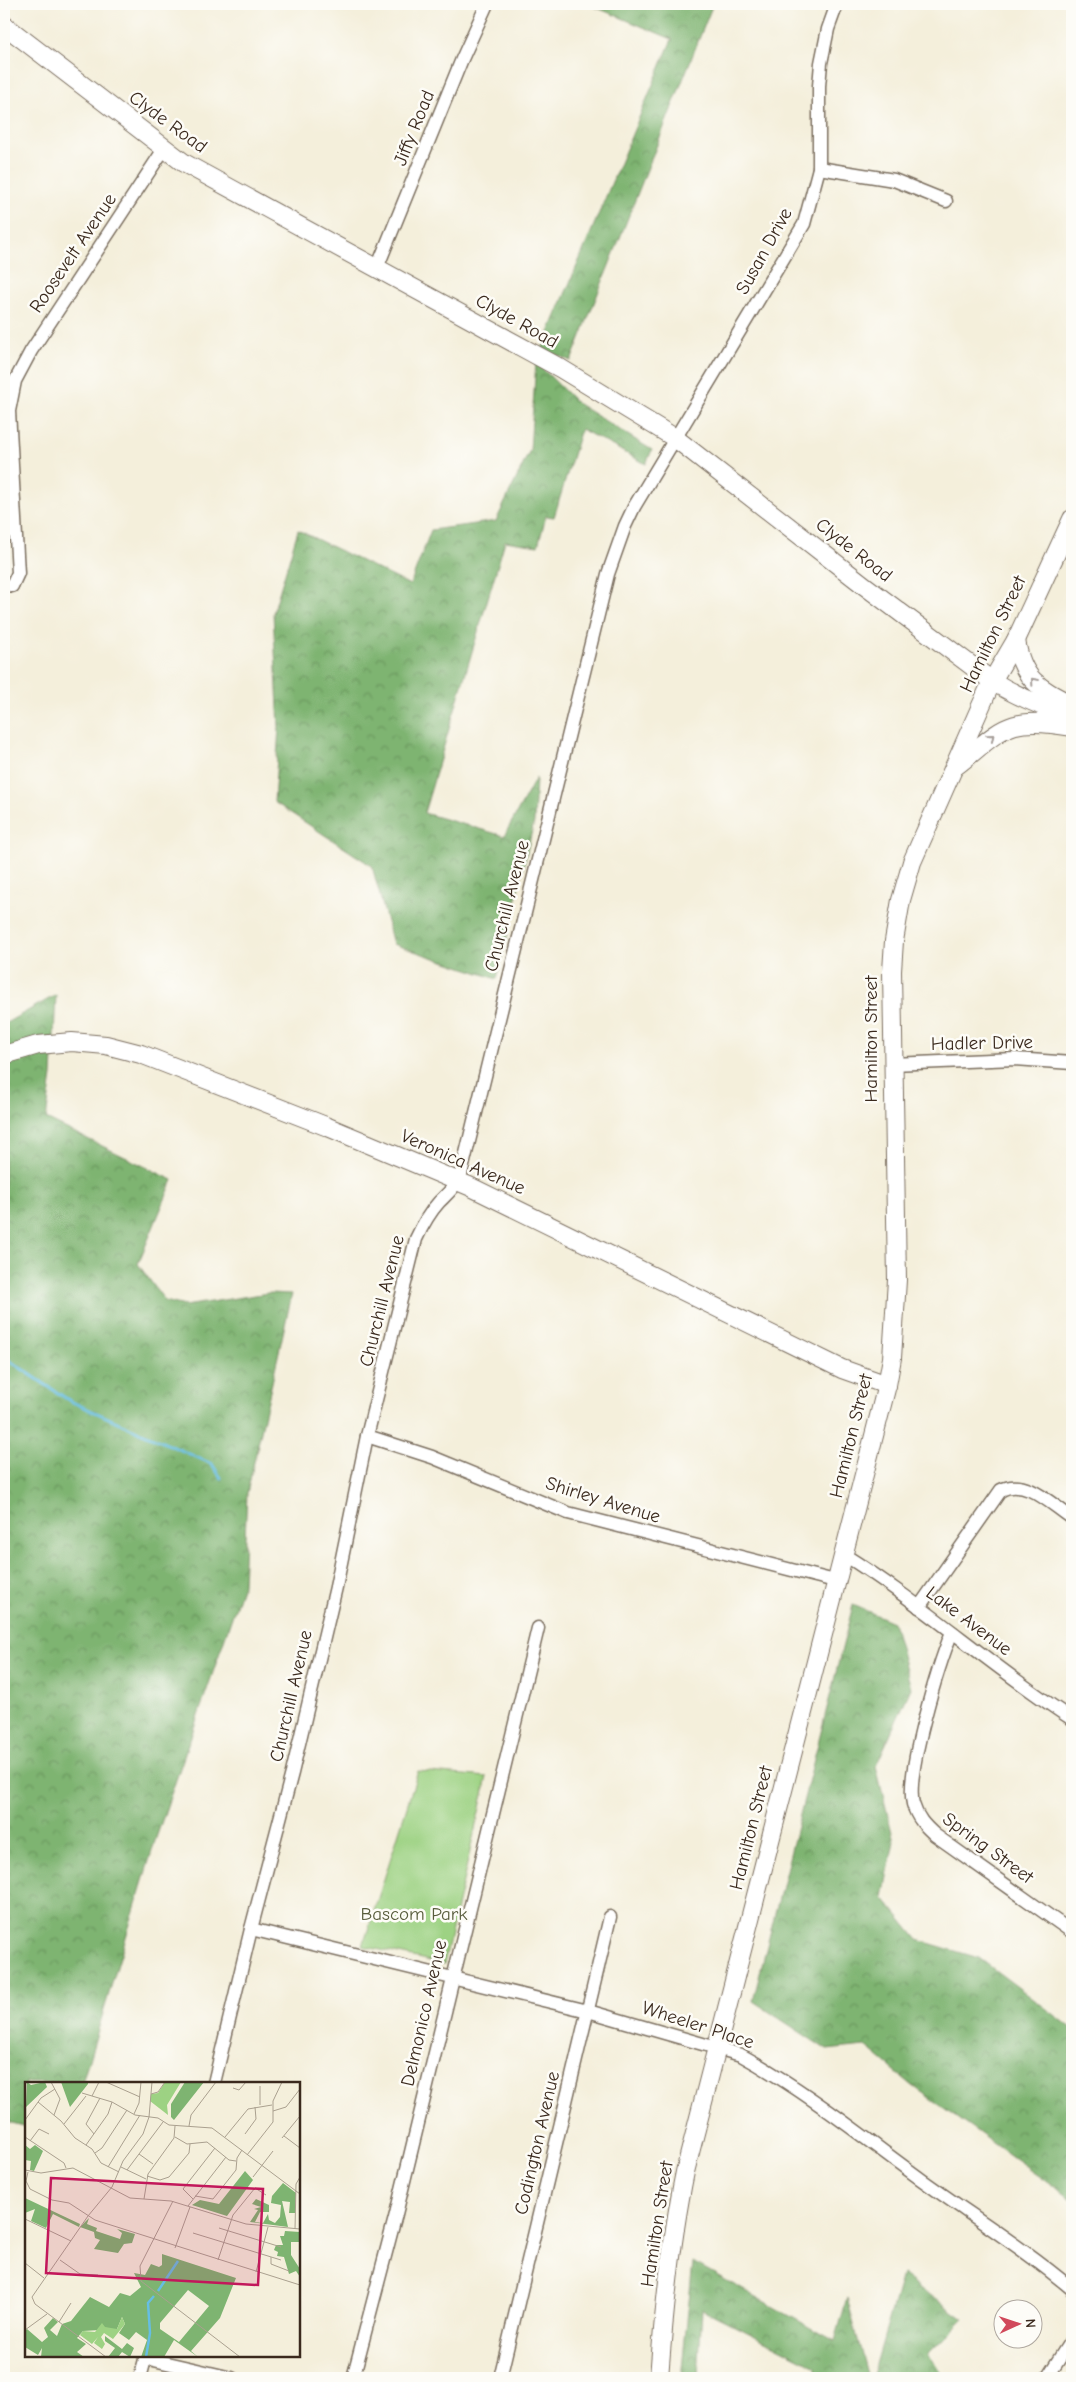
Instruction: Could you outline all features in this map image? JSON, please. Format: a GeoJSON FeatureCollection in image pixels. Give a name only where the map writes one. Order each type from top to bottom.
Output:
{"type":"FeatureCollection","features":[{"type":"Feature","properties":{"kind":"street","name":"Jiffy Road"},"geometry":{"type":"LineString","coordinates":[[378,268],[462,59],[487,4]]}},
{"type":"Feature","properties":{"kind":"street","name":"Susan Drive"},"geometry":{"type":"LineString","coordinates":[[675,438],[804,224],[819,168],[819,86],[828,29],[837,4]]}},
{"type":"Feature","properties":{"kind":"street","name":"Clyde Road"},"geometry":{"type":"LineString","coordinates":[[4,25],[184,163],[560,368],[675,438],[857,580],[992,681],[1013,694],[1035,704],[1072,717]]}},
{"type":"Feature","properties":{"kind":"street","name":"Roosevelt Avenue"},"geometry":{"type":"LineString","coordinates":[[12,586],[18,573],[9,411],[15,381],[31,351],[164,149]]}},
{"type":"Feature","properties":{"kind":"street"},"geometry":{"type":"LineString","coordinates":[[819,168],[894,180],[946,201]]}},
{"type":"Feature","properties":{"kind":"street","name":"Churchill Avenue"},"geometry":{"type":"LineString","coordinates":[[214,2082],[251,1929],[292,1773],[336,1588],[367,1436],[416,1239],[422,1225],[458,1182],[608,574],[631,513],[675,438]]}},
{"type":"Feature","properties":{"kind":"street","name":"Hamilton Street"},"geometry":{"type":"LineString","coordinates":[[659,2378],[663,2325],[676,2216],[835,1581],[887,1385],[892,1358],[897,1280],[892,1064],[892,964],[901,900],[912,862],[992,681],[1016,640],[1072,520]]}},
{"type":"Feature","properties":{"kind":"street"},"geometry":{"type":"LineString","coordinates":[[1016,640],[1022,664],[1037,686],[1072,705]]}},
{"type":"Feature","properties":{"kind":"street"},"geometry":{"type":"LineString","coordinates":[[954,768],[990,737],[1008,726],[1018,723],[1042,722],[1072,727]]}},
{"type":"Feature","properties":{"kind":"street","name":"Veronica Avenue"},"geometry":{"type":"LineString","coordinates":[[4,1056],[38,1045],[72,1042],[106,1045],[141,1054],[328,1127],[458,1182],[842,1369],[887,1385]]}},
{"type":"Feature","properties":{"kind":"street","name":"Hadler Drive"},"geometry":{"type":"LineString","coordinates":[[892,1064],[1015,1059],[1072,1063]]}},
{"type":"Feature","properties":{"kind":"street","name":"Shirley Avenue"},"geometry":{"type":"LineString","coordinates":[[367,1436],[432,1457],[568,1513],[835,1581]]}},
{"type":"Feature","properties":{"kind":"street"},"geometry":{"type":"LineString","coordinates":[[919,1607],[1001,1490],[1007,1487],[1027,1487],[1072,1518]]}},
{"type":"Feature","properties":{"kind":"street","name":"Lake Avenue"},"geometry":{"type":"LineString","coordinates":[[843,1554],[879,1577],[1042,1699],[1072,1719]]}},
{"type":"Feature","properties":{"kind":"street","name":"Delmonico Avenue"},"geometry":{"type":"LineString","coordinates":[[352,2378],[396,2214],[538,1628]]}},
{"type":"Feature","properties":{"kind":"street","name":"Spring Street"},"geometry":{"type":"LineString","coordinates":[[952,1632],[920,1739],[912,1780],[913,1803],[920,1820],[935,1835],[1072,1932]]}},
{"type":"Feature","properties":{"kind":"street","name":"Codington Avenue"},"geometry":{"type":"LineString","coordinates":[[500,2378],[610,1917]]}},
{"type":"Feature","properties":{"kind":"street","name":"Wheeler Place"},"geometry":{"type":"LineString","coordinates":[[251,1929],[588,2010],[741,2055],[761,2066],[1007,2239],[1072,2289]]}},
{"type":"Feature","properties":{"kind":"street"},"geometry":{"type":"LineString","coordinates":[[1047,2378],[1072,2339]]}},
{"type":"Feature","properties":{"kind":"street"},"geometry":{"type":"LineString","coordinates":[[140,2378],[146,2357],[232,2378]]}},
{"type":"Feature","properties":{"kind":"green space"},"geometry":{"type":"Polygon","coordinates":[[[588,4],[713,4],[571,361],[542,349],[672,39],[588,4]]]}},
{"type":"Feature","properties":{"kind":"green space"},"geometry":{"type":"Polygon","coordinates":[[[536,362],[578,404],[652,450],[646,464],[581,429],[554,517],[546,516],[538,546],[505,541],[424,813],[504,836],[536,778],[534,822],[497,979],[393,944],[372,866],[274,802],[279,727],[273,613],[298,530],[410,585],[431,530],[496,521],[530,450],[536,362]]]}},
{"type":"Feature","properties":{"kind":"green space"},"geometry":{"type":"Polygon","coordinates":[[[56,995],[52,1076],[46,1119],[173,1180],[138,1264],[165,1301],[185,1306],[268,1293],[292,1294],[247,1493],[243,1585],[155,1841],[82,2082],[25,2082],[25,2127],[4,2121],[4,1024],[56,995]]]}},
{"type":"Feature","properties":{"kind":"green space"},"geometry":{"type":"Polygon","coordinates":[[[853,1605],[893,1622],[911,1688],[876,1766],[894,1841],[883,1897],[918,1940],[979,1958],[1072,2028],[1072,2199],[913,2086],[865,2046],[827,2050],[753,2001],[853,1605]]]}},
{"type":"Feature","properties":{"kind":"green space","name":"Bascom Park"},"geometry":{"type":"Polygon","coordinates":[[[418,1771],[487,1777],[444,1964],[363,1946],[418,1771]]]}},
{"type":"Feature","properties":{"kind":"green space"},"geometry":{"type":"Polygon","coordinates":[[[693,2262],[835,2341],[847,2298],[868,2378],[816,2378],[816,2367],[702,2309],[698,2378],[681,2378],[693,2262]]]}},
{"type":"Feature","properties":{"kind":"green space"},"geometry":{"type":"Polygon","coordinates":[[[902,2275],[964,2319],[928,2355],[945,2378],[872,2378],[902,2275]]]}},
{"type":"Feature","properties":{"kind":"waterway"},"geometry":{"type":"LineString","coordinates":[[4,1357],[70,1401],[212,1464],[221,1478]]}}]}
